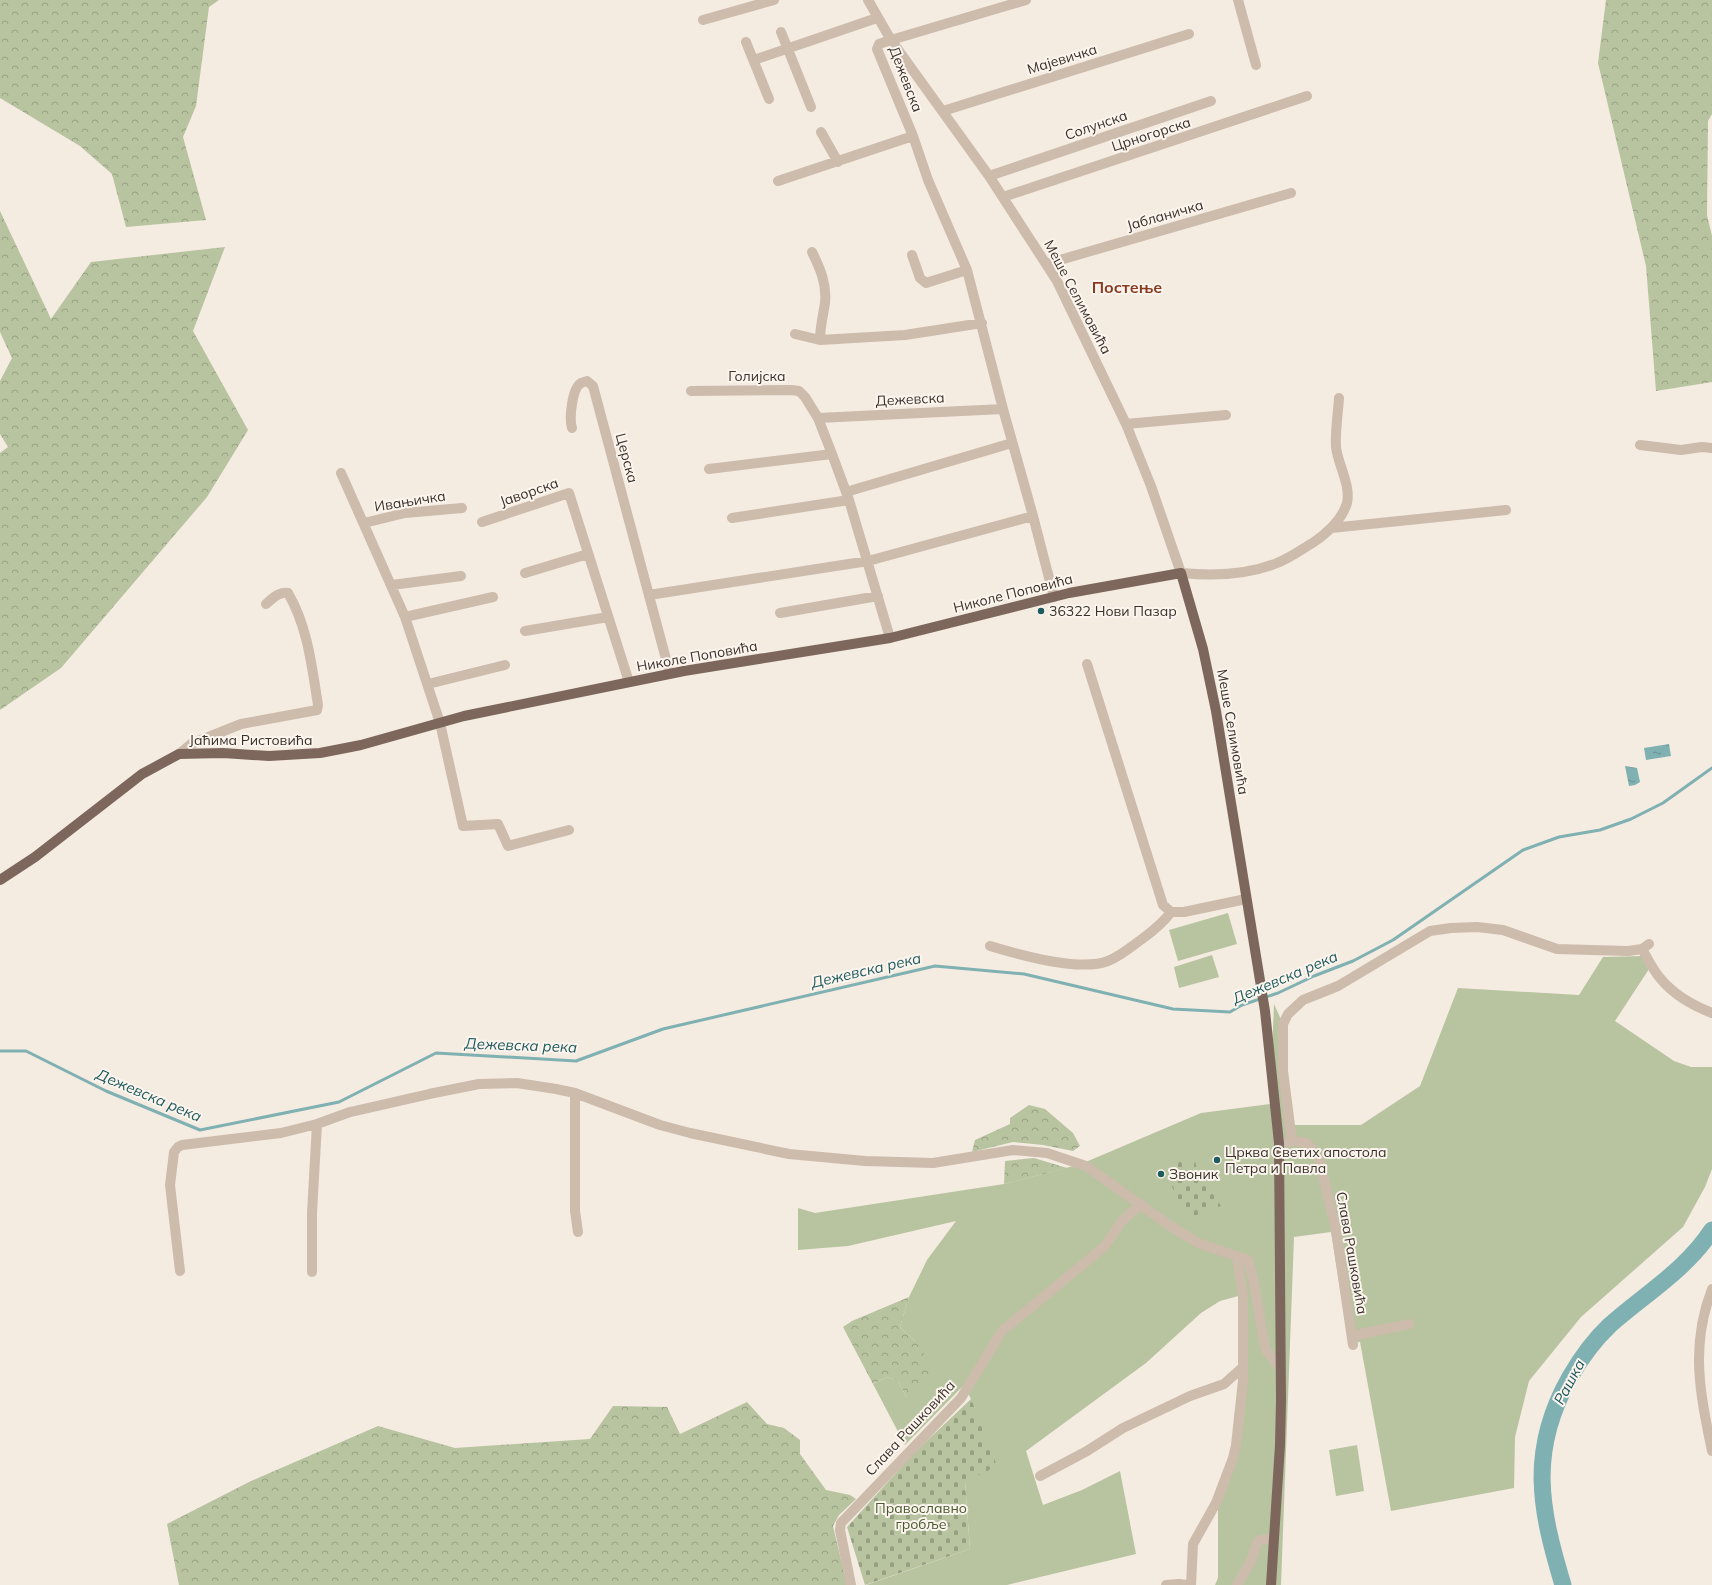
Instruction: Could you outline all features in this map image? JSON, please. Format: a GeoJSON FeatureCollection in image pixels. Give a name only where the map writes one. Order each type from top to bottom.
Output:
{"type":"FeatureCollection","features":[{"type":"Feature","properties":{"kind":"main road","name":"Николе Поповића"},"geometry":{"type":"LineString","coordinates":[[440,723],[464,716],[670,674],[890,638],[1054,597],[1181,573]]}},
{"type":"Feature","properties":{"kind":"main road","name":"Меше Селимовића"},"geometry":{"type":"LineString","coordinates":[[1181,573],[1203,649],[1216,711],[1264,1011],[1279,1143]]}},
{"type":"Feature","properties":{"kind":"main road","name":"Јаћима Ристовића"},"geometry":{"type":"LineString","coordinates":[[0,880],[35,857],[142,774],[179,754],[223,753],[269,756],[320,753],[361,745],[440,723]]}},
{"type":"Feature","properties":{"kind":"main road"},"geometry":{"type":"LineString","coordinates":[[1271,1585],[1280,1445],[1281,1400],[1279,1143]]}},
{"type":"Feature","properties":{"kind":"street"},"geometry":{"type":"LineString","coordinates":[[703,20],[774,0]]}},
{"type":"Feature","properties":{"kind":"street","name":"Меше Селимовића"},"geometry":{"type":"LineString","coordinates":[[868,0],[891,40],[989,176],[1057,281],[1126,424],[1151,486],[1181,573]]}},
{"type":"Feature","properties":{"kind":"street"},"geometry":{"type":"LineString","coordinates":[[891,40],[1026,0]]}},
{"type":"Feature","properties":{"kind":"street"},"geometry":{"type":"LineString","coordinates":[[1238,0],[1256,65]]}},
{"type":"Feature","properties":{"kind":"street"},"geometry":{"type":"LineString","coordinates":[[754,60],[877,18]]}},
{"type":"Feature","properties":{"kind":"street"},"geometry":{"type":"LineString","coordinates":[[781,32],[811,107]]}},
{"type":"Feature","properties":{"kind":"street","name":"Мајевичка"},"geometry":{"type":"LineString","coordinates":[[942,111],[1189,34]]}},
{"type":"Feature","properties":{"kind":"street","name":"Дежевска"},"geometry":{"type":"LineString","coordinates":[[891,40],[879,44],[877,49],[913,136],[928,180],[967,270],[1054,597]]}},
{"type":"Feature","properties":{"kind":"street"},"geometry":{"type":"LineString","coordinates":[[746,42],[769,99]]}},
{"type":"Feature","properties":{"kind":"street","name":"Црногорска"},"geometry":{"type":"LineString","coordinates":[[1003,197],[1307,96]]}},
{"type":"Feature","properties":{"kind":"street","name":"Солунска"},"geometry":{"type":"LineString","coordinates":[[989,176],[1211,101]]}},
{"type":"Feature","properties":{"kind":"street"},"geometry":{"type":"LineString","coordinates":[[821,132],[838,162]]}},
{"type":"Feature","properties":{"kind":"street"},"geometry":{"type":"LineString","coordinates":[[778,182],[913,136]]}},
{"type":"Feature","properties":{"kind":"street","name":"Јабланичка"},"geometry":{"type":"LineString","coordinates":[[1046,264],[1291,193]]}},
{"type":"Feature","properties":{"kind":"street"},"geometry":{"type":"LineString","coordinates":[[812,252],[821,271],[824,286],[825,302],[820,327],[820,340]]}},
{"type":"Feature","properties":{"kind":"street"},"geometry":{"type":"LineString","coordinates":[[912,255],[920,278],[926,283],[967,270]]}},
{"type":"Feature","properties":{"kind":"street"},"geometry":{"type":"LineString","coordinates":[[795,334],[820,340],[905,335],[982,323]]}},
{"type":"Feature","properties":{"kind":"street","name":"Церска"},"geometry":{"type":"LineString","coordinates":[[572,428],[570,423],[576,388],[581,383],[587,381],[593,386],[670,674]]}},
{"type":"Feature","properties":{"kind":"street","name":"Голијска"},"geometry":{"type":"LineString","coordinates":[[691,391],[791,390],[799,392],[805,397],[818,418],[847,496],[868,561],[890,638]]}},
{"type":"Feature","properties":{"kind":"street"},"geometry":{"type":"LineString","coordinates":[[1181,573],[1218,574],[1250,570],[1277,563],[1298,552],[1331,528],[1342,514],[1347,503],[1347,491],[1336,447],[1339,398]]}},
{"type":"Feature","properties":{"kind":"street","name":"Дежевска"},"geometry":{"type":"LineString","coordinates":[[818,418],[1003,409]]}},
{"type":"Feature","properties":{"kind":"street"},"geometry":{"type":"LineString","coordinates":[[1126,424],[1226,414]]}},
{"type":"Feature","properties":{"kind":"street"},"geometry":{"type":"LineString","coordinates":[[732,518],[847,496],[1012,443]]}},
{"type":"Feature","properties":{"kind":"street"},"geometry":{"type":"LineString","coordinates":[[1640,445],[1681,450],[1702,447],[1712,448]]}},
{"type":"Feature","properties":{"kind":"street"},"geometry":{"type":"LineString","coordinates":[[709,469],[832,454]]}},
{"type":"Feature","properties":{"kind":"street","name":"Ивањичка"},"geometry":{"type":"LineString","coordinates":[[341,473],[405,617],[440,723]]}},
{"type":"Feature","properties":{"kind":"street","name":"Јаворска"},"geometry":{"type":"LineString","coordinates":[[482,522],[569,493],[629,682]]}},
{"type":"Feature","properties":{"kind":"street","name":"Ивањичка"},"geometry":{"type":"LineString","coordinates":[[364,523],[405,513],[462,508]]}},
{"type":"Feature","properties":{"kind":"street"},"geometry":{"type":"LineString","coordinates":[[1331,528],[1506,510]]}},
{"type":"Feature","properties":{"kind":"street"},"geometry":{"type":"LineString","coordinates":[[649,595],[868,561],[1033,516]]}},
{"type":"Feature","properties":{"kind":"street"},"geometry":{"type":"LineString","coordinates":[[524,573],[588,554]]}},
{"type":"Feature","properties":{"kind":"street"},"geometry":{"type":"LineString","coordinates":[[392,585],[462,576]]}},
{"type":"Feature","properties":{"kind":"street","name":"Јаћима Ристовића"},"geometry":{"type":"LineString","coordinates":[[179,754],[191,744],[242,724],[317,710],[318,706],[310,658],[297,611],[292,600],[288,593],[285,592],[280,593],[266,604]]}},
{"type":"Feature","properties":{"kind":"street"},"geometry":{"type":"LineString","coordinates":[[780,613],[878,596]]}},
{"type":"Feature","properties":{"kind":"street"},"geometry":{"type":"LineString","coordinates":[[405,617],[493,597]]}},
{"type":"Feature","properties":{"kind":"street"},"geometry":{"type":"LineString","coordinates":[[525,631],[608,618]]}},
{"type":"Feature","properties":{"kind":"street"},"geometry":{"type":"LineString","coordinates":[[1087,664],[1162,905],[1171,912],[1184,912],[1246,899]]}},
{"type":"Feature","properties":{"kind":"street"},"geometry":{"type":"LineString","coordinates":[[428,684],[504,665]]}},
{"type":"Feature","properties":{"kind":"street"},"geometry":{"type":"LineString","coordinates":[[440,723],[463,826],[498,824],[508,846],[569,830]]}},
{"type":"Feature","properties":{"kind":"street"},"geometry":{"type":"LineString","coordinates":[[990,946],[1017,954],[1072,964],[1094,964],[1107,961],[1121,954],[1165,921],[1171,912]]}},
{"type":"Feature","properties":{"kind":"street"},"geometry":{"type":"LineString","coordinates":[[1279,1143],[1292,1141],[1283,1071],[1283,1024],[1288,1014],[1303,1000],[1338,986],[1430,931],[1439,929],[1477,927],[1503,930],[1557,949],[1628,952],[1646,946],[1659,977],[1667,986],[1692,1003],[1712,1014]]}},
{"type":"Feature","properties":{"kind":"street"},"geometry":{"type":"LineString","coordinates":[[180,1271],[170,1185],[174,1152],[178,1147],[182,1145],[282,1134],[318,1124],[350,1112],[480,1084],[517,1083],[556,1088],[575,1093],[660,1125],[690,1133],[789,1154],[865,1161],[933,1163],[1013,1150],[1047,1153],[1086,1166],[1169,1225],[1198,1243],[1248,1260],[1254,1282],[1266,1350],[1280,1368]]}},
{"type":"Feature","properties":{"kind":"street"},"geometry":{"type":"LineString","coordinates":[[575,1093],[575,1211],[578,1232]]}},
{"type":"Feature","properties":{"kind":"street"},"geometry":{"type":"LineString","coordinates":[[312,1272],[312,1213],[318,1124]]}},
{"type":"Feature","properties":{"kind":"street","name":"Слава Рашковића"},"geometry":{"type":"LineString","coordinates":[[1292,1141],[1301,1141],[1310,1146],[1317,1154],[1320,1162],[1336,1230],[1352,1340],[1409,1324]]}},
{"type":"Feature","properties":{"kind":"street","name":"Слава Рашковића"},"geometry":{"type":"LineString","coordinates":[[851,1585],[840,1530],[840,1523],[961,1398],[1002,1331],[1104,1247],[1122,1221],[1141,1204]]}},
{"type":"Feature","properties":{"kind":"street"},"geometry":{"type":"LineString","coordinates":[[1191,1585],[1193,1544],[1216,1503],[1235,1452],[1243,1391],[1243,1295],[1237,1257]]}},
{"type":"Feature","properties":{"kind":"street"},"geometry":{"type":"LineString","coordinates":[[1712,1289],[1702,1318],[1698,1361],[1700,1382],[1712,1451]]}},
{"type":"Feature","properties":{"kind":"street"},"geometry":{"type":"LineString","coordinates":[[1040,1476],[1087,1451],[1124,1428],[1190,1396],[1224,1384],[1242,1368]]}},
{"type":"Feature","properties":{"kind":"street"},"geometry":{"type":"LineString","coordinates":[[1237,1585],[1251,1561],[1257,1543],[1260,1540],[1273,1539]]}},
{"type":"Feature","properties":{"kind":"street"},"geometry":{"type":"LineString","coordinates":[[1166,1585],[1186,1585]]}},
{"type":"Feature","properties":{"kind":"green space"},"geometry":{"type":"Polygon","coordinates":[[[0,0],[219,0],[209,7],[196,106],[183,137],[206,220],[126,227],[112,174],[80,146],[0,98],[0,0]]]}},
{"type":"Feature","properties":{"kind":"green space"},"geometry":{"type":"Polygon","coordinates":[[[1606,0],[1712,0],[1712,114],[1708,121],[1707,215],[1712,236],[1712,382],[1656,391],[1646,266],[1598,63],[1606,0]]]}},
{"type":"Feature","properties":{"kind":"green space"},"geometry":{"type":"Polygon","coordinates":[[[0,211],[51,319],[91,262],[225,247],[193,331],[248,430],[207,497],[61,668],[0,710],[0,453],[8,447],[0,434],[0,381],[12,358],[0,332],[0,211]]]}},
{"type":"Feature","properties":{"kind":"green space"},"geometry":{"type":"Polygon","coordinates":[[[1228,913],[1237,944],[1178,961],[1169,930],[1228,913]]]}},
{"type":"Feature","properties":{"kind":"green space"},"geometry":{"type":"Polygon","coordinates":[[[1212,955],[1219,977],[1179,988],[1174,967],[1212,955]]]}},
{"type":"Feature","properties":{"kind":"green space"},"geometry":{"type":"Polygon","coordinates":[[[1642,956],[1649,969],[1615,1021],[1674,1061],[1691,1067],[1712,1067],[1712,1169],[1705,1187],[1683,1227],[1581,1317],[1529,1381],[1515,1437],[1514,1488],[1391,1511],[1360,1342],[1349,1344],[1331,1232],[1294,1237],[1281,1585],[1215,1585],[1218,1578],[1218,1498],[1235,1452],[1242,1295],[1220,1301],[1201,1313],[1146,1363],[1026,1451],[1043,1505],[1082,1490],[1120,1471],[1136,1554],[1007,1585],[866,1585],[970,1549],[965,1482],[971,1399],[964,1385],[905,1445],[873,1384],[887,1377],[898,1381],[907,1398],[915,1341],[900,1327],[909,1297],[927,1260],[956,1221],[848,1246],[798,1250],[798,1208],[815,1213],[1004,1184],[1081,1164],[1201,1113],[1270,1104],[1274,1004],[1283,1024],[1290,1125],[1361,1125],[1420,1086],[1458,988],[1579,995],[1603,957],[1642,956]]]}},
{"type":"Feature","properties":{"kind":"green space"},"geometry":{"type":"Polygon","coordinates":[[[1029,1105],[1045,1109],[1073,1133],[1080,1146],[1073,1151],[1043,1145],[1013,1142],[972,1152],[975,1140],[1010,1124],[1010,1118],[1029,1105]]]}},
{"type":"Feature","properties":{"kind":"green space"},"geometry":{"type":"Polygon","coordinates":[[[1034,1158],[1067,1168],[1004,1184],[1005,1161],[1034,1158]]]}},
{"type":"Feature","properties":{"kind":"green space"},"geometry":{"type":"Polygon","coordinates":[[[1182,1160],[1195,1160],[1197,1170],[1221,1206],[1188,1218],[1168,1179],[1167,1170],[1182,1160]]]}},
{"type":"Feature","properties":{"kind":"green space"},"geometry":{"type":"Polygon","coordinates":[[[909,1297],[900,1327],[915,1341],[933,1366],[928,1386],[907,1398],[898,1381],[887,1377],[873,1384],[843,1327],[852,1321],[909,1297]]]}},
{"type":"Feature","properties":{"kind":"green space","name":"Православно гробље"},"geometry":{"type":"Polygon","coordinates":[[[971,1399],[997,1466],[965,1482],[970,1549],[865,1585],[847,1527],[915,1452],[971,1399]]]}},
{"type":"Feature","properties":{"kind":"green space"},"geometry":{"type":"Polygon","coordinates":[[[747,1402],[767,1424],[784,1428],[800,1440],[800,1454],[826,1490],[850,1495],[856,1499],[839,1515],[833,1526],[847,1585],[179,1585],[167,1524],[251,1481],[378,1426],[455,1448],[590,1439],[613,1406],[667,1407],[680,1434],[747,1402]]]}},
{"type":"Feature","properties":{"kind":"green space"},"geometry":{"type":"Polygon","coordinates":[[[1357,1445],[1364,1491],[1336,1496],[1329,1450],[1357,1445]]]}},
{"type":"Feature","properties":{"kind":"water"},"geometry":{"type":"Polygon","coordinates":[[[1669,744],[1671,756],[1646,760],[1644,748],[1669,744]]]}},
{"type":"Feature","properties":{"kind":"water"},"geometry":{"type":"Polygon","coordinates":[[[1625,766],[1637,768],[1640,782],[1629,786],[1625,766]]]}},
{"type":"Feature","properties":{"kind":"waterway","name":"Дежевска река"},"geometry":{"type":"LineString","coordinates":[[0,1051],[26,1051],[106,1091],[200,1130],[339,1102],[436,1053],[576,1061],[663,1029],[935,966],[1024,974],[1173,1009],[1230,1012],[1242,1005],[1278,993],[1314,976],[1353,961],[1393,940],[1523,850],[1559,837],[1600,830],[1631,819],[1663,803],[1712,768]]}},
{"type":"Feature","properties":{"kind":"waterway","name":"Рашка"},"geometry":{"type":"LineString","coordinates":[[1563,1585],[1548,1531],[1542,1480],[1543,1455],[1548,1430],[1557,1404],[1574,1370],[1599,1337],[1610,1325],[1678,1269],[1702,1244],[1712,1230]]}},
{"type":"Feature","properties":{"kind":"place","name":"36322 Нови Пазар"},"geometry":{"type":"Point","coordinates":[1041,611]}},
{"type":"Feature","properties":{"kind":"place","name":"Црква Светих апостола Петра и Павла"},"geometry":{"type":"Point","coordinates":[1217,1160]}},
{"type":"Feature","properties":{"kind":"place","name":"Звоник"},"geometry":{"type":"Point","coordinates":[1161,1174]}},
{"type":"Feature","properties":{"kind":"district","name":"Постење"},"geometry":{"type":"Point","coordinates":[1127,287]}}]}
